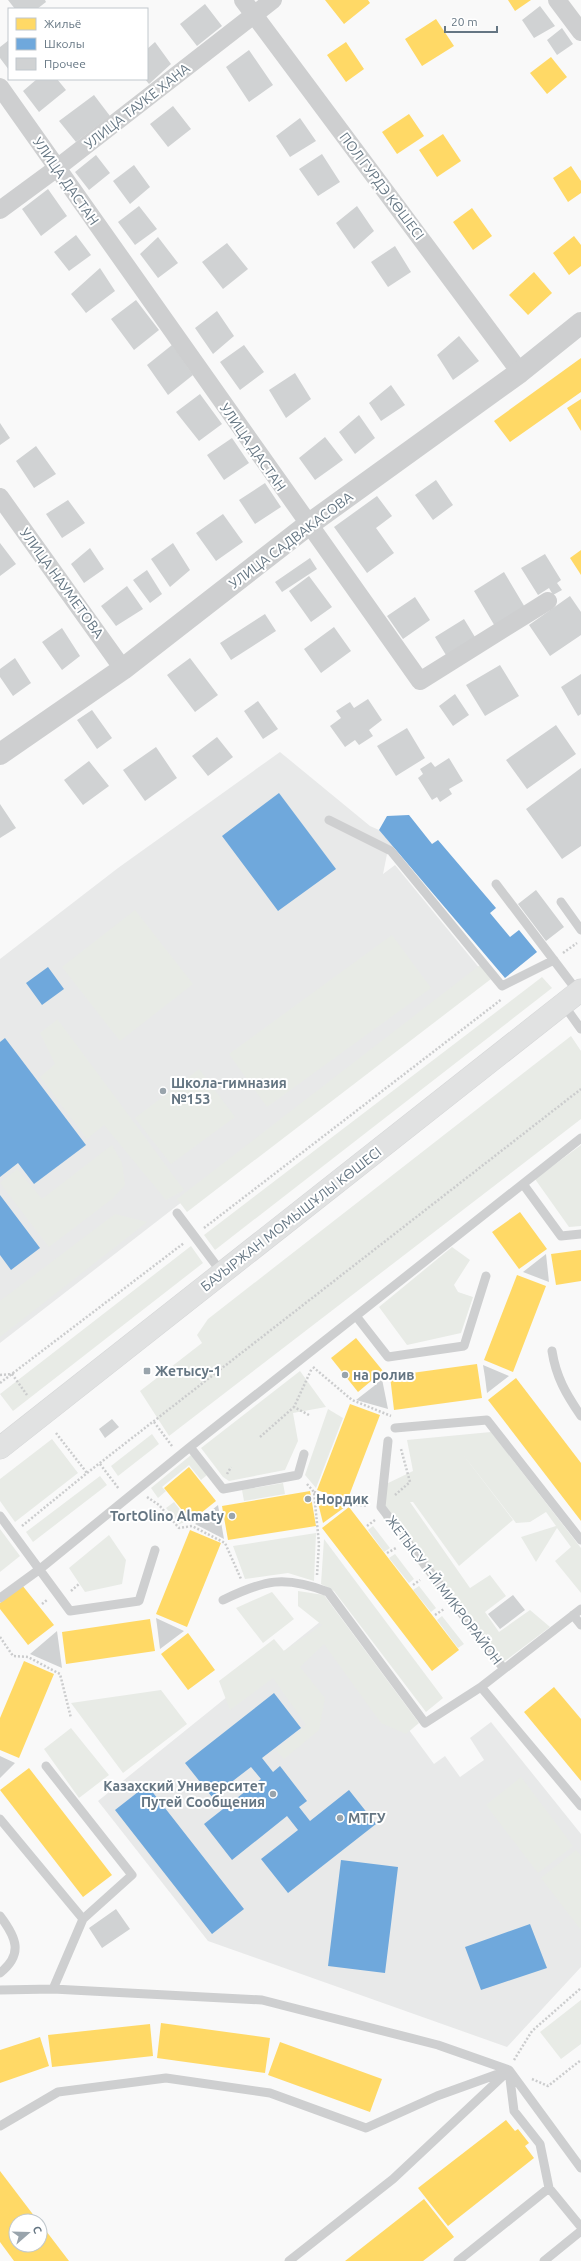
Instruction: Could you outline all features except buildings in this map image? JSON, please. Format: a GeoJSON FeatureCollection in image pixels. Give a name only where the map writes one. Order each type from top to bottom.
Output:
{"type":"FeatureCollection","features":[{"type":"Feature","properties":{"kind":"main road","name":"БАУЫРЖАН МОМЫШҰЛЫ КӨШЕСІ"},"geometry":{"type":"LineString","coordinates":[[0,1448],[574,995]]}},
{"type":"Feature","properties":{"kind":"street","name":"УЛИЦА ТАУКЕ ХАНА"},"geometry":{"type":"LineString","coordinates":[[0,210],[57,168],[248,7],[273,0]]}},
{"type":"Feature","properties":{"kind":"street"},"geometry":{"type":"LineString","coordinates":[[558,0],[581,32]]}},
{"type":"Feature","properties":{"kind":"street","name":"ПОЛ ГУРДЭ КӨШЕСІ"},"geometry":{"type":"LineString","coordinates":[[248,7],[520,372]]}},
{"type":"Feature","properties":{"kind":"street","name":"УЛИЦА ДАСТАН"},"geometry":{"type":"LineString","coordinates":[[0,87],[308,525],[420,681],[548,600]]}},
{"type":"Feature","properties":{"kind":"street","name":"УЛИЦА САДВАКАСОВА"},"geometry":{"type":"LineString","coordinates":[[0,754],[123,669],[308,525],[520,372],[581,324]]}},
{"type":"Feature","properties":{"kind":"street","name":"УЛИЦА НАУМЕТОВА"},"geometry":{"type":"LineString","coordinates":[[0,497],[123,669]]}},
{"type":"Feature","properties":{"kind":"lane"},"geometry":{"type":"LineString","coordinates":[[329,820],[391,851],[502,986],[554,960]]}},
{"type":"Feature","properties":{"kind":"lane"},"geometry":{"type":"LineString","coordinates":[[496,884],[554,960],[574,995],[581,1029]]}},
{"type":"Feature","properties":{"kind":"lane"},"geometry":{"type":"LineString","coordinates":[[561,902],[581,930]]}},
{"type":"Feature","properties":{"kind":"lane"},"geometry":{"type":"LineString","coordinates":[[0,1598],[40,1569],[190,1447],[581,1138]]}},
{"type":"Feature","properties":{"kind":"lane"},"geometry":{"type":"LineString","coordinates":[[523,1184],[561,1236],[581,1234]]}},
{"type":"Feature","properties":{"kind":"lane"},"geometry":{"type":"LineString","coordinates":[[176,1213],[222,1273]]}},
{"type":"Feature","properties":{"kind":"lane"},"geometry":{"type":"LineString","coordinates":[[356,1316],[388,1357],[464,1346],[486,1276]]}},
{"type":"Feature","properties":{"kind":"lane"},"geometry":{"type":"LineString","coordinates":[[552,1351],[555,1371],[570,1400],[581,1416]]}},
{"type":"Feature","properties":{"kind":"lane"},"geometry":{"type":"LineString","coordinates":[[395,1428],[487,1420],[581,1540]]}},
{"type":"Feature","properties":{"kind":"lane","name":"ЖЕТЫСУ 1-Й МИКРОРАЙОН"},"geometry":{"type":"LineString","coordinates":[[388,1441],[381,1507],[504,1669]]}},
{"type":"Feature","properties":{"kind":"lane"},"geometry":{"type":"LineString","coordinates":[[190,1447],[223,1489],[298,1475],[304,1454]]}},
{"type":"Feature","properties":{"kind":"lane"},"geometry":{"type":"LineString","coordinates":[[0,1516],[70,1611],[139,1601],[155,1550]]}},
{"type":"Feature","properties":{"kind":"lane"},"geometry":{"type":"LineString","coordinates":[[223,1600],[257,1585],[282,1580],[316,1587],[328,1592],[425,1723],[480,1687],[581,1609]]}},
{"type":"Feature","properties":{"kind":"lane"},"geometry":{"type":"LineString","coordinates":[[573,1615],[581,1625]]}},
{"type":"Feature","properties":{"kind":"lane"},"geometry":{"type":"LineString","coordinates":[[480,1687],[581,1806]]}},
{"type":"Feature","properties":{"kind":"lane"},"geometry":{"type":"LineString","coordinates":[[46,1766],[132,1875],[83,1919],[53,1988]]}},
{"type":"Feature","properties":{"kind":"lane"},"geometry":{"type":"LineString","coordinates":[[0,1819],[83,1919]]}},
{"type":"Feature","properties":{"kind":"lane"},"geometry":{"type":"LineString","coordinates":[[0,1916],[12,1931],[16,1947],[11,1960],[0,1973]]}},
{"type":"Feature","properties":{"kind":"lane"},"geometry":{"type":"LineString","coordinates":[[0,1990],[53,1988],[262,2000],[438,2045],[509,2070],[581,2168]]}},
{"type":"Feature","properties":{"kind":"lane"},"geometry":{"type":"LineString","coordinates":[[0,2126],[58,2092],[166,2078],[270,2093],[366,2128],[437,2096],[509,2070]]}},
{"type":"Feature","properties":{"kind":"lane"},"geometry":{"type":"LineString","coordinates":[[509,2070],[514,2111],[540,2144],[549,2188],[581,2227]]}},
{"type":"Feature","properties":{"kind":"lane"},"geometry":{"type":"LineString","coordinates":[[289,2261],[393,2179],[509,2070]]}},
{"type":"Feature","properties":{"kind":"lane"},"geometry":{"type":"LineString","coordinates":[[458,2261],[549,2188]]}},
{"type":"Feature","properties":{"kind":"lane"},"geometry":{"type":"LineString","coordinates":[[544,2261],[581,2231]]}},
{"type":"Feature","properties":{"kind":"path"},"geometry":{"type":"LineString","coordinates":[[554,960],[581,939]]}},
{"type":"Feature","properties":{"kind":"path"},"geometry":{"type":"LineString","coordinates":[[0,1383],[506,996]]}},
{"type":"Feature","properties":{"kind":"path"},"geometry":{"type":"LineString","coordinates":[[13,1533],[87,1473],[581,1089]]}},
{"type":"Feature","properties":{"kind":"path"},"geometry":{"type":"LineString","coordinates":[[298,1475],[314,1492],[350,1504],[381,1507],[410,1482],[393,1417],[352,1400],[313,1367],[305,1356]]}},
{"type":"Feature","properties":{"kind":"path"},"geometry":{"type":"LineString","coordinates":[[260,1437],[294,1407],[313,1367]]}},
{"type":"Feature","properties":{"kind":"path"},"geometry":{"type":"LineString","coordinates":[[0,1375],[12,1374]]}},
{"type":"Feature","properties":{"kind":"path"},"geometry":{"type":"LineString","coordinates":[[12,1374],[27,1395]]}},
{"type":"Feature","properties":{"kind":"path"},"geometry":{"type":"LineString","coordinates":[[294,1407],[309,1415]]}},
{"type":"Feature","properties":{"kind":"path"},"geometry":{"type":"LineString","coordinates":[[154,1422],[180,1456]]}},
{"type":"Feature","properties":{"kind":"path"},"geometry":{"type":"LineString","coordinates":[[56,1433],[87,1473]]}},
{"type":"Feature","properties":{"kind":"path"},"geometry":{"type":"LineString","coordinates":[[100,1464],[126,1499]]}},
{"type":"Feature","properties":{"kind":"path"},"geometry":{"type":"LineString","coordinates":[[137,1490],[159,1505],[179,1528],[192,1526],[225,1543],[246,1590]]}},
{"type":"Feature","properties":{"kind":"path"},"geometry":{"type":"LineString","coordinates":[[314,1492],[320,1544],[316,1587]]}},
{"type":"Feature","properties":{"kind":"path"},"geometry":{"type":"LineString","coordinates":[[0,1637],[13,1656],[28,1657],[60,1674],[71,1718]]}},
{"type":"Feature","properties":{"kind":"path"},"geometry":{"type":"LineString","coordinates":[[581,1988],[532,2031],[509,2070],[548,2086],[581,2060]]}},
{"type":"Feature","properties":{"kind":"shaded area","name":"Школа-гимназия №153"},"geometry":{"type":"Polygon","coordinates":[[[280,752],[370,826],[379,830],[394,847],[387,854],[383,874],[395,865],[481,970],[0,1343],[0,959],[118,868],[280,752]]]}},
{"type":"Feature","properties":{"kind":"shaded area"},"geometry":{"type":"Polygon","coordinates":[[[135,910],[193,984],[120,1041],[62,967],[135,910]]]}},
{"type":"Feature","properties":{"kind":"shaded area"},"geometry":{"type":"Polygon","coordinates":[[[392,935],[431,988],[267,1107],[229,1054],[392,935]]]}},
{"type":"Feature","properties":{"kind":"shaded area"},"geometry":{"type":"Polygon","coordinates":[[[480,965],[491,979],[187,1212],[177,1199],[480,965]]]}},
{"type":"Feature","properties":{"kind":"shaded area"},"geometry":{"type":"Polygon","coordinates":[[[542,977],[552,988],[215,1250],[204,1235],[542,977]]]}},
{"type":"Feature","properties":{"kind":"shaded area"},"geometry":{"type":"Polygon","coordinates":[[[58,1019],[184,1190],[166,1200],[104,1125],[87,1139],[40,1077],[55,1064],[40,1033],[58,1019]]]}},
{"type":"Feature","properties":{"kind":"shaded area"},"geometry":{"type":"Polygon","coordinates":[[[571,1036],[581,1051],[581,1119],[169,1436],[140,1391],[202,1343],[197,1335],[208,1319],[571,1036]]]}},
{"type":"Feature","properties":{"kind":"shaded area"},"geometry":{"type":"Polygon","coordinates":[[[199,1069],[235,1117],[171,1164],[135,1118],[199,1069]]]}},
{"type":"Feature","properties":{"kind":"shaded area"},"geometry":{"type":"Polygon","coordinates":[[[112,1145],[122,1163],[125,1185],[112,1199],[49,1247],[0,1183],[17,1169],[42,1199],[112,1145]]]}},
{"type":"Feature","properties":{"kind":"shaded area"},"geometry":{"type":"Polygon","coordinates":[[[581,1145],[581,1226],[569,1227],[535,1179],[581,1145]]]}},
{"type":"Feature","properties":{"kind":"shaded area"},"geometry":{"type":"Polygon","coordinates":[[[115,1214],[147,1222],[0,1337],[0,1301],[115,1214]]]}},
{"type":"Feature","properties":{"kind":"shaded area"},"geometry":{"type":"Polygon","coordinates":[[[191,1246],[203,1263],[13,1411],[0,1394],[191,1246]]]}},
{"type":"Feature","properties":{"kind":"shaded area"},"geometry":{"type":"Polygon","coordinates":[[[452,1247],[470,1260],[454,1285],[458,1292],[473,1297],[461,1333],[407,1345],[379,1307],[452,1247]]]}},
{"type":"Feature","properties":{"kind":"shaded area"},"geometry":{"type":"Polygon","coordinates":[[[300,1371],[326,1407],[293,1413],[298,1441],[285,1470],[229,1481],[223,1477],[201,1448],[300,1371]]]}},
{"type":"Feature","properties":{"kind":"shaded area"},"geometry":{"type":"Polygon","coordinates":[[[328,1409],[343,1418],[316,1488],[305,1475],[328,1409]]]}},
{"type":"Feature","properties":{"kind":"shaded area"},"geometry":{"type":"Polygon","coordinates":[[[491,1432],[581,1548],[581,1593],[555,1561],[571,1547],[557,1528],[536,1562],[521,1537],[556,1526],[546,1512],[530,1522],[516,1523],[461,1452],[513,1520],[459,1566],[413,1502],[410,1502],[470,1588],[490,1575],[506,1596],[485,1612],[499,1632],[530,1610],[550,1627],[497,1667],[383,1518],[382,1486],[413,1471],[407,1440],[491,1432]]]}},
{"type":"Feature","properties":{"kind":"shaded area"},"geometry":{"type":"Polygon","coordinates":[[[152,1434],[159,1444],[118,1476],[111,1466],[152,1434]]]}},
{"type":"Feature","properties":{"kind":"shaded area"},"geometry":{"type":"Polygon","coordinates":[[[52,1439],[78,1473],[15,1522],[0,1501],[0,1479],[52,1439]]]}},
{"type":"Feature","properties":{"kind":"shaded area"},"geometry":{"type":"Polygon","coordinates":[[[191,1455],[207,1475],[201,1480],[189,1465],[162,1487],[166,1491],[158,1498],[151,1488],[191,1455]]]}},
{"type":"Feature","properties":{"kind":"shaded area"},"geometry":{"type":"Polygon","coordinates":[[[100,1476],[107,1485],[33,1542],[26,1532],[100,1476]]]}},
{"type":"Feature","properties":{"kind":"shaded area"},"geometry":{"type":"Polygon","coordinates":[[[283,1483],[285,1494],[244,1501],[242,1490],[283,1483]]]}},
{"type":"Feature","properties":{"kind":"shaded area"},"geometry":{"type":"Polygon","coordinates":[[[174,1502],[189,1521],[179,1524],[166,1508],[174,1502]]]}},
{"type":"Feature","properties":{"kind":"shaded area"},"geometry":{"type":"Polygon","coordinates":[[[373,1526],[390,1548],[384,1552],[368,1530],[373,1526]]]}},
{"type":"Feature","properties":{"kind":"shaded area"},"geometry":{"type":"Polygon","coordinates":[[[0,1529],[20,1556],[0,1572],[0,1529]]]}},
{"type":"Feature","properties":{"kind":"shaded area"},"geometry":{"type":"Polygon","coordinates":[[[316,1533],[314,1581],[288,1573],[245,1579],[233,1546],[316,1533]]]}},
{"type":"Feature","properties":{"kind":"shaded area"},"geometry":{"type":"Polygon","coordinates":[[[109,1535],[126,1560],[122,1584],[85,1592],[69,1568],[109,1535]]]}},
{"type":"Feature","properties":{"kind":"shaded area"},"geometry":{"type":"Polygon","coordinates":[[[324,1539],[443,1698],[426,1712],[334,1591],[321,1584],[324,1539]]]}},
{"type":"Feature","properties":{"kind":"shaded area"},"geometry":{"type":"Polygon","coordinates":[[[395,1554],[414,1579],[409,1583],[389,1558],[395,1554]]]}},
{"type":"Feature","properties":{"kind":"shaded area"},"geometry":{"type":"Polygon","coordinates":[[[419,1586],[436,1608],[431,1612],[413,1590],[419,1586]]]}},
{"type":"Feature","properties":{"kind":"shaded area"},"geometry":{"type":"Polygon","coordinates":[[[298,1591],[324,1595],[419,1723],[406,1734],[381,1723],[324,1644],[300,1667],[325,1698],[319,1730],[284,1759],[276,1750],[306,1725],[273,1678],[230,1710],[219,1681],[274,1639],[284,1651],[322,1625],[298,1606],[298,1591]]]}},
{"type":"Feature","properties":{"kind":"shaded area"},"geometry":{"type":"Polygon","coordinates":[[[272,1592],[294,1619],[263,1643],[236,1608],[272,1592]]]}},
{"type":"Feature","properties":{"kind":"shaded area"},"geometry":{"type":"Polygon","coordinates":[[[442,1616],[464,1644],[458,1648],[437,1620],[442,1616]]]}},
{"type":"Feature","properties":{"kind":"shaded area","name":"МТГУ"},"geometry":{"type":"Polygon","coordinates":[[[326,1617],[434,1764],[445,1756],[460,1777],[484,1760],[470,1738],[491,1722],[581,1834],[581,1967],[507,2047],[208,1941],[98,1801],[326,1617]]]}},
{"type":"Feature","properties":{"kind":"shaded area"},"geometry":{"type":"Polygon","coordinates":[[[161,1690],[187,1724],[123,1773],[71,1703],[161,1690]]]}},
{"type":"Feature","properties":{"kind":"shaded area"},"geometry":{"type":"Polygon","coordinates":[[[71,1728],[109,1775],[79,1798],[44,1749],[71,1728]]]}},
{"type":"Feature","properties":{"kind":"shaded area"},"geometry":{"type":"Polygon","coordinates":[[[521,1777],[573,1846],[538,1873],[486,1805],[521,1777]]]}},
{"type":"Feature","properties":{"kind":"shaded area"},"geometry":{"type":"Polygon","coordinates":[[[576,1850],[581,1856],[581,1930],[541,1878],[576,1850]]]}},
{"type":"Feature","properties":{"kind":"shaded area"},"geometry":{"type":"Polygon","coordinates":[[[581,2000],[581,2044],[561,2059],[540,2032],[581,2000]]]}},
{"type":"Feature","properties":{"kind":"place","name":"Школа-гимназия №153"},"geometry":{"type":"Point","coordinates":[163,1091]}},
{"type":"Feature","properties":{"kind":"place","name":"Жетысу-1"},"geometry":{"type":"Point","coordinates":[147,1371]}},
{"type":"Feature","properties":{"kind":"place","name":"на ролив"},"geometry":{"type":"Point","coordinates":[345,1375]}},
{"type":"Feature","properties":{"kind":"place","name":"Нордик"},"geometry":{"type":"Point","coordinates":[308,1499]}},
{"type":"Feature","properties":{"kind":"place","name":"TortOlino Almaty"},"geometry":{"type":"Point","coordinates":[232,1516]}},
{"type":"Feature","properties":{"kind":"place","name":"Казахский Университет Путей Сообщения"},"geometry":{"type":"Point","coordinates":[273,1794]}},
{"type":"Feature","properties":{"kind":"place","name":"МТГУ"},"geometry":{"type":"Point","coordinates":[340,1818]}}]}
